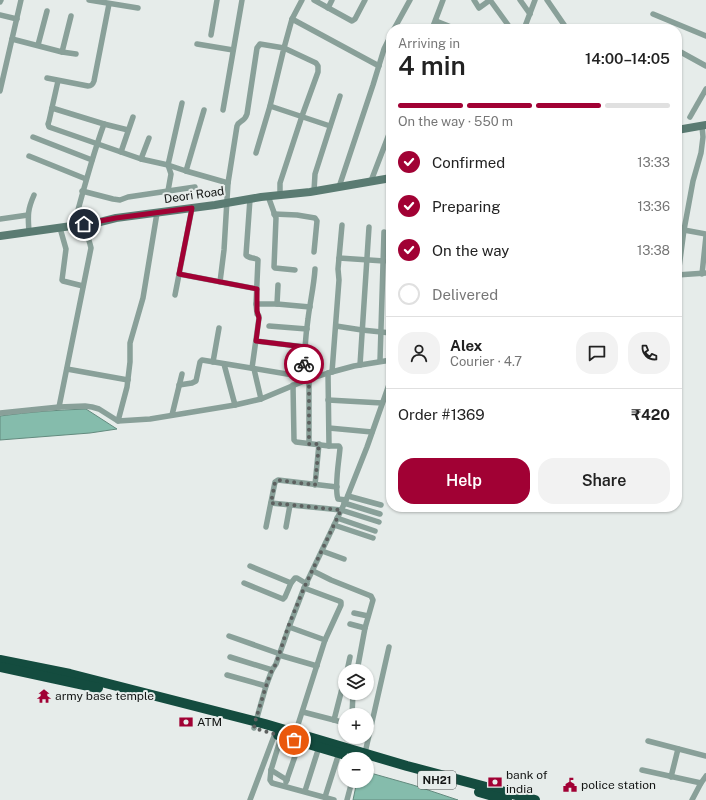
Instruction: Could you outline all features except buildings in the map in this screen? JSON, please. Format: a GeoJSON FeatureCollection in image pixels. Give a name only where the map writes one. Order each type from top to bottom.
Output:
{"type":"FeatureCollection","features":[{"type":"Feature","properties":{"kind":"highway","name":"NH21"},"geometry":{"type":"LineString","coordinates":[[0,660],[70,674],[279,732],[338,752]]}},
{"type":"Feature","properties":{"kind":"highway","name":"NH21"},"geometry":{"type":"LineString","coordinates":[[0,667],[102,689],[254,725]]}},
{"type":"Feature","properties":{"kind":"highway","name":"NH21"},"geometry":{"type":"LineString","coordinates":[[296,738],[342,752]]}},
{"type":"Feature","properties":{"kind":"highway","name":"NH21"},"geometry":{"type":"LineString","coordinates":[[374,760],[407,766],[507,800]]}},
{"type":"Feature","properties":{"kind":"highway","name":"NH21"},"geometry":{"type":"LineString","coordinates":[[497,796],[534,800]]}},
{"type":"Feature","properties":{"kind":"street"},"geometry":{"type":"LineString","coordinates":[[0,91],[2,70],[12,39],[21,0]]}},
{"type":"Feature","properties":{"kind":"street"},"geometry":{"type":"LineString","coordinates":[[89,0],[138,8]]}},
{"type":"Feature","properties":{"kind":"street"},"geometry":{"type":"LineString","coordinates":[[211,35],[217,0]]}},
{"type":"Feature","properties":{"kind":"street"},"geometry":{"type":"LineString","coordinates":[[223,110],[242,0]]}},
{"type":"Feature","properties":{"kind":"street"},"geometry":{"type":"LineString","coordinates":[[256,153],[270,106],[292,19],[302,0]]}},
{"type":"Feature","properties":{"kind":"street"},"geometry":{"type":"LineString","coordinates":[[314,0],[352,20],[355,19],[365,0]]}},
{"type":"Feature","properties":{"kind":"street"},"geometry":{"type":"LineString","coordinates":[[328,8],[332,0]]}},
{"type":"Feature","properties":{"kind":"street"},"geometry":{"type":"LineString","coordinates":[[397,24],[410,0]]}},
{"type":"Feature","properties":{"kind":"street"},"geometry":{"type":"LineString","coordinates":[[434,24],[443,0]]}},
{"type":"Feature","properties":{"kind":"street"},"geometry":{"type":"LineString","coordinates":[[474,0],[479,8],[490,0],[508,24]]}},
{"type":"Feature","properties":{"kind":"street"},"geometry":{"type":"LineString","coordinates":[[520,0],[530,14]]}},
{"type":"Feature","properties":{"kind":"street"},"geometry":{"type":"LineString","coordinates":[[526,24],[535,0]]}},
{"type":"Feature","properties":{"kind":"street"},"geometry":{"type":"LineString","coordinates":[[547,0],[564,24]]}},
{"type":"Feature","properties":{"kind":"street"},"geometry":{"type":"LineString","coordinates":[[47,78],[88,86],[92,85],[109,4]]}},
{"type":"Feature","properties":{"kind":"street"},"geometry":{"type":"LineString","coordinates":[[38,45],[47,11]]}},
{"type":"Feature","properties":{"kind":"street"},"geometry":{"type":"LineString","coordinates":[[653,14],[677,24]]}},
{"type":"Feature","properties":{"kind":"street"},"geometry":{"type":"LineString","coordinates":[[0,15],[17,19]]}},
{"type":"Feature","properties":{"kind":"street"},"geometry":{"type":"LineString","coordinates":[[62,52],[71,16]]}},
{"type":"Feature","properties":{"kind":"street"},"geometry":{"type":"LineString","coordinates":[[292,19],[379,66]]}},
{"type":"Feature","properties":{"kind":"street"},"geometry":{"type":"LineString","coordinates":[[436,21],[444,24]]}},
{"type":"Feature","properties":{"kind":"street"},"geometry":{"type":"LineString","coordinates":[[682,26],[706,36]]}},
{"type":"Feature","properties":{"kind":"street"},"geometry":{"type":"LineString","coordinates":[[12,39],[62,52],[76,54]]}},
{"type":"Feature","properties":{"kind":"street"},"geometry":{"type":"LineString","coordinates":[[197,44],[233,50]]}},
{"type":"Feature","properties":{"kind":"street"},"geometry":{"type":"LineString","coordinates":[[220,282],[224,250],[228,183],[236,126],[243,121],[247,114],[257,48],[260,44],[284,48],[316,63],[318,66],[318,72],[280,184],[280,195]]}},
{"type":"Feature","properties":{"kind":"street"},"geometry":{"type":"LineString","coordinates":[[339,186],[386,45]]}},
{"type":"Feature","properties":{"kind":"street"},"geometry":{"type":"LineString","coordinates":[[682,55],[706,66]]}},
{"type":"Feature","properties":{"kind":"street"},"geometry":{"type":"LineString","coordinates":[[58,81],[48,124],[49,127],[141,159],[168,165],[228,183]]}},
{"type":"Feature","properties":{"kind":"street"},"geometry":{"type":"LineString","coordinates":[[690,117],[706,89]]}},
{"type":"Feature","properties":{"kind":"street"},"geometry":{"type":"LineString","coordinates":[[314,191],[315,174],[340,96]]}},
{"type":"Feature","properties":{"kind":"street"},"geometry":{"type":"LineString","coordinates":[[168,191],[171,170],[168,165],[182,102]]}},
{"type":"Feature","properties":{"kind":"street"},"geometry":{"type":"LineString","coordinates":[[270,106],[330,126]]}},
{"type":"Feature","properties":{"kind":"street"},"geometry":{"type":"LineString","coordinates":[[52,108],[128,130]]}},
{"type":"Feature","properties":{"kind":"street"},"geometry":{"type":"LineString","coordinates":[[186,171],[204,110]]}},
{"type":"Feature","properties":{"kind":"street"},"geometry":{"type":"LineString","coordinates":[[121,152],[133,117]]}},
{"type":"Feature","properties":{"kind":"street"},"geometry":{"type":"LineString","coordinates":[[74,226],[82,191],[104,124]]}},
{"type":"Feature","properties":{"kind":"street"},"geometry":{"type":"LineString","coordinates":[[682,129],[704,125],[701,153],[693,181],[682,243]]}},
{"type":"Feature","properties":{"kind":"street"},"geometry":{"type":"LineString","coordinates":[[33,137],[92,160]]}},
{"type":"Feature","properties":{"kind":"street"},"geometry":{"type":"LineString","coordinates":[[141,159],[149,138]]}},
{"type":"Feature","properties":{"kind":"street"},"geometry":{"type":"LineString","coordinates":[[371,182],[386,143]]}},
{"type":"Feature","properties":{"kind":"street"},"geometry":{"type":"LineString","coordinates":[[29,156],[86,180]]}},
{"type":"Feature","properties":{"kind":"street","name":"Deori Road"},"geometry":{"type":"LineString","coordinates":[[0,236],[268,196],[314,191],[386,179]]}},
{"type":"Feature","properties":{"kind":"street"},"geometry":{"type":"LineString","coordinates":[[82,191],[113,200],[118,200],[128,197],[195,187]]}},
{"type":"Feature","properties":{"kind":"street"},"geometry":{"type":"LineString","coordinates":[[29,232],[29,207],[34,195]]}},
{"type":"Feature","properties":{"kind":"street"},"geometry":{"type":"LineString","coordinates":[[268,196],[276,218],[274,267],[294,270]]}},
{"type":"Feature","properties":{"kind":"street"},"geometry":{"type":"LineString","coordinates":[[250,199],[246,255],[247,257],[258,260],[256,304],[259,318],[253,368],[261,399]]}},
{"type":"Feature","properties":{"kind":"street"},"geometry":{"type":"LineString","coordinates":[[175,295],[192,208]]}},
{"type":"Feature","properties":{"kind":"street"},"geometry":{"type":"LineString","coordinates":[[118,420],[127,387],[130,362],[130,342],[143,298],[157,213]]}},
{"type":"Feature","properties":{"kind":"street"},"geometry":{"type":"LineString","coordinates":[[274,214],[297,215],[314,217],[317,219],[314,252]]}},
{"type":"Feature","properties":{"kind":"street"},"geometry":{"type":"LineString","coordinates":[[0,219],[28,215]]}},
{"type":"Feature","properties":{"kind":"street"},"geometry":{"type":"LineString","coordinates":[[59,407],[91,248],[84,224]]}},
{"type":"Feature","properties":{"kind":"street"},"geometry":{"type":"LineString","coordinates":[[329,446],[328,400],[336,326],[339,280],[338,269],[342,225]]}},
{"type":"Feature","properties":{"kind":"street"},"geometry":{"type":"LineString","coordinates":[[60,228],[66,249],[62,280],[83,286]]}},
{"type":"Feature","properties":{"kind":"street"},"geometry":{"type":"LineString","coordinates":[[360,365],[369,228]]}},
{"type":"Feature","properties":{"kind":"street"},"geometry":{"type":"LineString","coordinates":[[682,275],[704,274],[706,235],[684,230]]}},
{"type":"Feature","properties":{"kind":"street"},"geometry":{"type":"LineString","coordinates":[[380,361],[384,232]]}},
{"type":"Feature","properties":{"kind":"street"},"geometry":{"type":"LineString","coordinates":[[339,258],[384,261]]}},
{"type":"Feature","properties":{"kind":"street"},"geometry":{"type":"LineString","coordinates":[[309,444],[305,347],[310,306],[314,288],[315,269]]}},
{"type":"Feature","properties":{"kind":"street"},"geometry":{"type":"LineString","coordinates":[[179,274],[257,289]]}},
{"type":"Feature","properties":{"kind":"street"},"geometry":{"type":"LineString","coordinates":[[277,304],[278,285]]}},
{"type":"Feature","properties":{"kind":"street"},"geometry":{"type":"LineString","coordinates":[[256,304],[310,306]]}},
{"type":"Feature","properties":{"kind":"street"},"geometry":{"type":"LineString","coordinates":[[269,326],[307,329]]}},
{"type":"Feature","properties":{"kind":"street"},"geometry":{"type":"LineString","coordinates":[[336,326],[386,332]]}},
{"type":"Feature","properties":{"kind":"street"},"geometry":{"type":"LineString","coordinates":[[213,362],[219,328]]}},
{"type":"Feature","properties":{"kind":"street"},"geometry":{"type":"LineString","coordinates":[[256,341],[305,347]]}},
{"type":"Feature","properties":{"kind":"street"},"geometry":{"type":"LineString","coordinates":[[179,385],[196,381],[201,360],[293,375]]}},
{"type":"Feature","properties":{"kind":"street"},"geometry":{"type":"LineString","coordinates":[[0,413],[85,406],[99,409],[118,420],[150,419],[235,405],[261,399],[293,385],[330,372],[386,360]]}},
{"type":"Feature","properties":{"kind":"street"},"geometry":{"type":"LineString","coordinates":[[224,364],[235,405]]}},
{"type":"Feature","properties":{"kind":"street"},"geometry":{"type":"LineString","coordinates":[[67,369],[128,380]]}},
{"type":"Feature","properties":{"kind":"street"},"geometry":{"type":"LineString","coordinates":[[172,415],[182,374]]}},
{"type":"Feature","properties":{"kind":"street"},"geometry":{"type":"LineString","coordinates":[[293,385],[294,440],[296,442],[309,444],[339,446],[337,498],[381,505]]}},
{"type":"Feature","properties":{"kind":"street"},"geometry":{"type":"LineString","coordinates":[[254,725],[266,686],[280,655],[288,627],[305,586],[346,500],[386,393]]}},
{"type":"Feature","properties":{"kind":"street"},"geometry":{"type":"LineString","coordinates":[[328,400],[382,404]]}},
{"type":"Feature","properties":{"kind":"street"},"geometry":{"type":"LineString","coordinates":[[329,428],[372,432]]}},
{"type":"Feature","properties":{"kind":"street"},"geometry":{"type":"LineString","coordinates":[[315,485],[319,444]]}},
{"type":"Feature","properties":{"kind":"street"},"geometry":{"type":"LineString","coordinates":[[266,527],[276,481],[337,487]]}},
{"type":"Feature","properties":{"kind":"street"},"geometry":{"type":"LineString","coordinates":[[346,500],[380,514]]}},
{"type":"Feature","properties":{"kind":"street"},"geometry":{"type":"LineString","coordinates":[[271,503],[341,510],[379,522]]}},
{"type":"Feature","properties":{"kind":"street"},"geometry":{"type":"LineString","coordinates":[[286,527],[290,505]]}},
{"type":"Feature","properties":{"kind":"street"},"geometry":{"type":"LineString","coordinates":[[337,518],[375,531]]}},
{"type":"Feature","properties":{"kind":"street"},"geometry":{"type":"LineString","coordinates":[[334,525],[373,538]]}},
{"type":"Feature","properties":{"kind":"street"},"geometry":{"type":"LineString","coordinates":[[322,551],[344,559]]}},
{"type":"Feature","properties":{"kind":"street"},"geometry":{"type":"LineString","coordinates":[[250,566],[291,583]]}},
{"type":"Feature","properties":{"kind":"street"},"geometry":{"type":"LineString","coordinates":[[313,570],[331,580],[371,596],[373,600],[365,628],[358,664]]}},
{"type":"Feature","properties":{"kind":"street"},"geometry":{"type":"LineString","coordinates":[[244,583],[283,599],[291,583],[296,578],[305,586],[341,602],[325,640],[317,666],[296,738],[285,786]]}},
{"type":"Feature","properties":{"kind":"street"},"geometry":{"type":"LineString","coordinates":[[354,612],[368,616]]}},
{"type":"Feature","properties":{"kind":"street"},"geometry":{"type":"LineString","coordinates":[[350,624],[365,628]]}},
{"type":"Feature","properties":{"kind":"street"},"geometry":{"type":"LineString","coordinates":[[288,627],[325,640]]}},
{"type":"Feature","properties":{"kind":"street"},"geometry":{"type":"LineString","coordinates":[[229,636],[280,655],[317,666]]}},
{"type":"Feature","properties":{"kind":"street"},"geometry":{"type":"LineString","coordinates":[[363,752],[389,647]]}},
{"type":"Feature","properties":{"kind":"street"},"geometry":{"type":"LineString","coordinates":[[230,657],[272,670]]}},
{"type":"Feature","properties":{"kind":"street"},"geometry":{"type":"LineString","coordinates":[[349,664],[350,658]]}},
{"type":"Feature","properties":{"kind":"street"},"geometry":{"type":"LineString","coordinates":[[227,675],[266,686]]}},
{"type":"Feature","properties":{"kind":"street"},"geometry":{"type":"LineString","coordinates":[[334,720],[339,700]]}},
{"type":"Feature","properties":{"kind":"street"},"geometry":{"type":"LineString","coordinates":[[303,712],[338,721]]}},
{"type":"Feature","properties":{"kind":"street"},"geometry":{"type":"LineString","coordinates":[[279,732],[271,770],[270,780],[272,783],[334,800]]}},
{"type":"Feature","properties":{"kind":"street"},"geometry":{"type":"LineString","coordinates":[[250,800],[279,732]]}},
{"type":"Feature","properties":{"kind":"street"},"geometry":{"type":"LineString","coordinates":[[648,741],[706,756]]}},
{"type":"Feature","properties":{"kind":"street"},"geometry":{"type":"LineString","coordinates":[[307,800],[307,792],[319,747]]}},
{"type":"Feature","properties":{"kind":"street"},"geometry":{"type":"LineString","coordinates":[[671,777],[678,749]]}},
{"type":"Feature","properties":{"kind":"street"},"geometry":{"type":"LineString","coordinates":[[325,797],[338,759]]}},
{"type":"Feature","properties":{"kind":"street"},"geometry":{"type":"LineString","coordinates":[[271,770],[287,780]]}},
{"type":"Feature","properties":{"kind":"street"},"geometry":{"type":"LineString","coordinates":[[642,770],[701,783]]}},
{"type":"Feature","properties":{"kind":"street"},"geometry":{"type":"LineString","coordinates":[[692,800],[706,776]]}},
{"type":"Feature","properties":{"kind":"street"},"geometry":{"type":"LineString","coordinates":[[347,800],[350,788]]}},
{"type":"Feature","properties":{"kind":"shaded area"},"geometry":{"type":"Polygon","coordinates":[[[86,409],[117,429],[90,433],[0,440],[0,416],[43,411],[86,409]]]}},
{"type":"Feature","properties":{"kind":"shaded area"},"geometry":{"type":"Polygon","coordinates":[[[374,774],[458,800],[353,800],[356,788],[374,788],[374,774]]]}},
{"type":"Feature","properties":{"kind":"way so far"},"geometry":{"type":"LineString","coordinates":[[294,740],[254,728],[255,722],[266,686],[276,664],[288,627],[306,584],[341,510],[271,503],[275,482],[278,480],[315,485],[319,444],[309,444],[309,379],[304,381],[304,364]]}},
{"type":"Feature","properties":{"kind":"place","name":"army base temple"},"geometry":{"type":"Point","coordinates":[44,696]}},
{"type":"Feature","properties":{"kind":"place","name":"ATM"},"geometry":{"type":"Point","coordinates":[186,722]}},
{"type":"Feature","properties":{"kind":"place","name":"bank of india"},"geometry":{"type":"Point","coordinates":[495,782]}},
{"type":"Feature","properties":{"kind":"place","name":"police station"},"geometry":{"type":"Point","coordinates":[570,785]}},
{"type":"Feature","properties":{"kind":"route"},"geometry":{"type":"LineString","coordinates":[[84,224],[116,218],[192,208],[179,274],[257,289],[257,314],[259,318],[256,341],[305,347],[304,364]]}}]}
